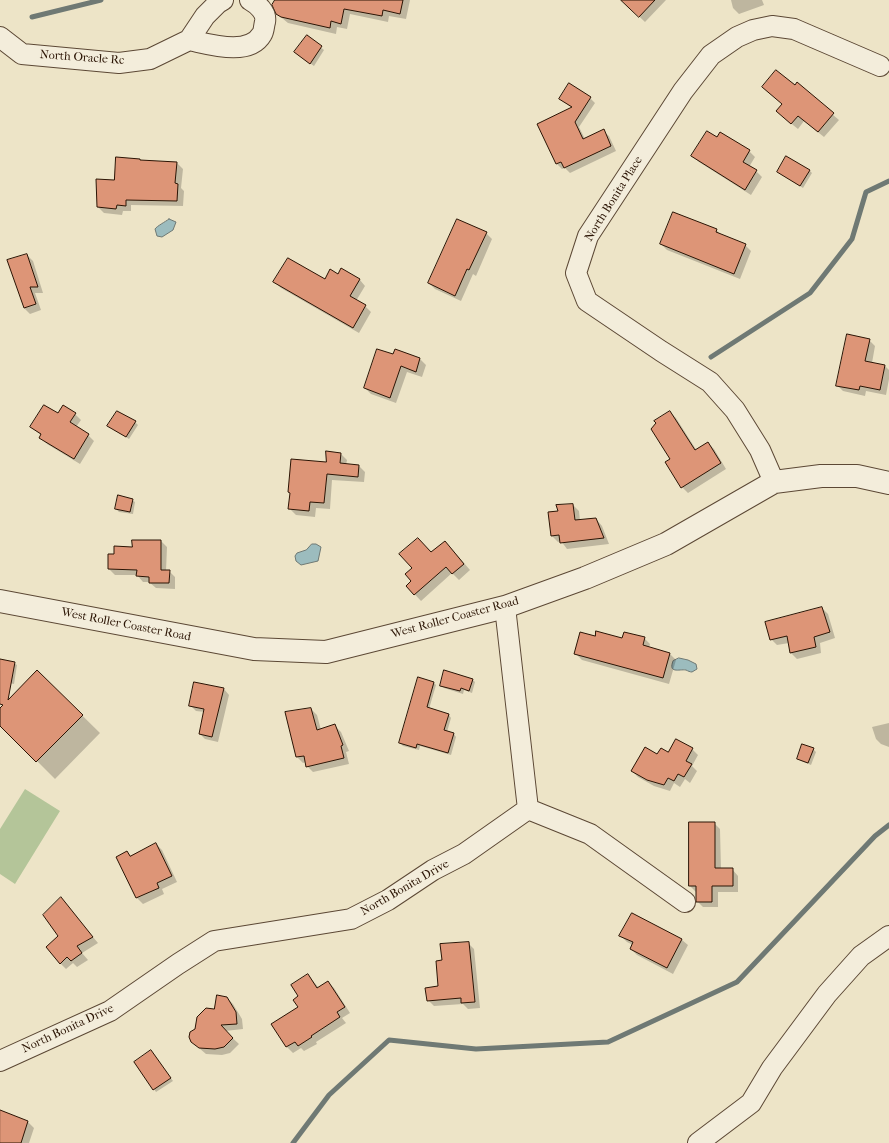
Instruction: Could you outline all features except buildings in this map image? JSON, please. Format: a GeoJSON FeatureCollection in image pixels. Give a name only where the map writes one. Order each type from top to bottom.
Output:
{"type":"FeatureCollection","features":[{"type":"Feature","properties":{"kind":"street"},"geometry":{"type":"LineString","coordinates":[[223,0],[205,16],[189,40],[225,47],[250,46],[262,34],[266,19],[259,5],[250,0]]}},
{"type":"Feature","properties":{"kind":"street","name":"North Bonita Place"},"geometry":{"type":"LineString","coordinates":[[774,482],[760,450],[752,437],[734,410],[710,382],[587,301],[576,273],[588,236],[683,91],[711,55],[737,37],[753,30],[772,26],[794,29],[880,66]]}},
{"type":"Feature","properties":{"kind":"street","name":"North Oracle Rc"},"geometry":{"type":"LineString","coordinates":[[0,37],[22,54],[119,63],[150,58],[189,40]]}},
{"type":"Feature","properties":{"kind":"street","name":"West Roller Coaster Road"},"geometry":{"type":"LineString","coordinates":[[0,601],[254,649],[326,652],[505,607],[585,578],[666,544],[774,482],[821,476],[857,476],[889,483]]}},
{"type":"Feature","properties":{"kind":"street"},"geometry":{"type":"LineString","coordinates":[[505,607],[528,809],[590,834],[685,902]]}},
{"type":"Feature","properties":{"kind":"street","name":"North Bonita Drive"},"geometry":{"type":"LineString","coordinates":[[0,1061],[110,1011],[214,941],[351,919],[388,900],[433,870],[464,854],[528,809]]}},
{"type":"Feature","properties":{"kind":"street"},"geometry":{"type":"LineString","coordinates":[[698,1143],[751,1103],[772,1068],[827,994],[861,956],[889,936]]}},
{"type":"Feature","properties":{"kind":"green space"},"geometry":{"type":"Polygon","coordinates":[[[25,789],[60,811],[15,884],[0,874],[0,829],[25,789]]]}},
{"type":"Feature","properties":{"kind":"water"},"geometry":{"type":"Polygon","coordinates":[[[169,219],[176,222],[173,230],[162,237],[157,236],[155,229],[169,219]]]}},
{"type":"Feature","properties":{"kind":"water"},"geometry":{"type":"Polygon","coordinates":[[[312,544],[316,544],[321,547],[318,561],[301,565],[296,561],[295,556],[297,553],[306,550],[312,544]]]}},
{"type":"Feature","properties":{"kind":"water"},"geometry":{"type":"Polygon","coordinates":[[[679,658],[696,664],[697,669],[690,672],[686,670],[673,669],[673,661],[679,658]]]}},
{"type":"Feature","properties":{"kind":"waterway"},"geometry":{"type":"LineString","coordinates":[[32,17],[101,0]]}},
{"type":"Feature","properties":{"kind":"waterway"},"geometry":{"type":"LineString","coordinates":[[711,357],[810,293],[852,239],[866,192],[889,181]]}},
{"type":"Feature","properties":{"kind":"waterway"},"geometry":{"type":"LineString","coordinates":[[293,1143],[329,1095],[389,1040],[476,1049],[608,1042],[737,982],[875,836],[889,825]]}}]}
